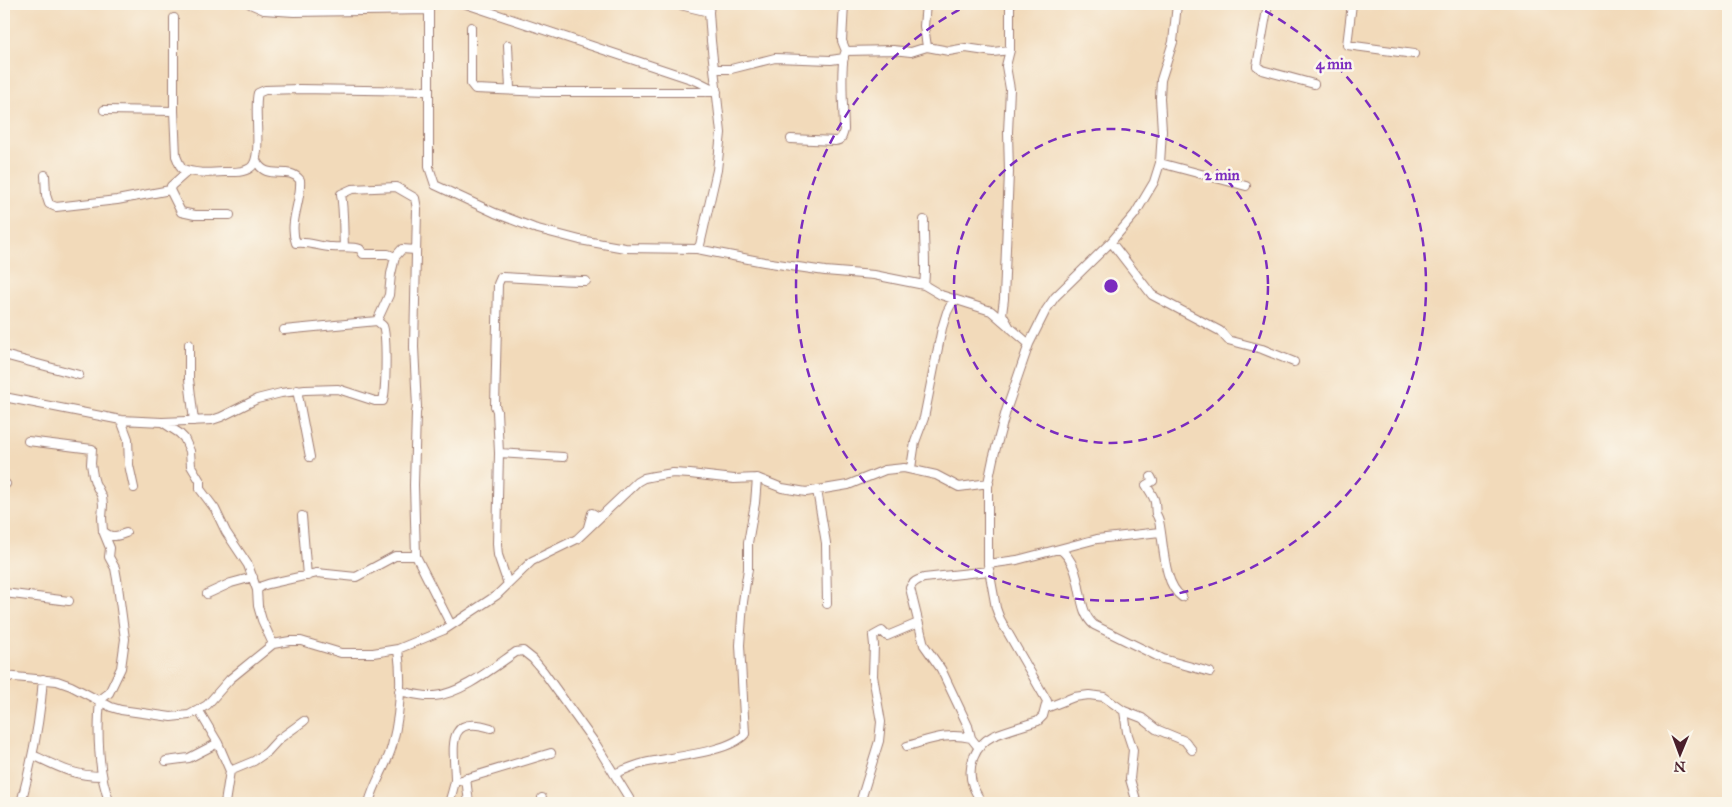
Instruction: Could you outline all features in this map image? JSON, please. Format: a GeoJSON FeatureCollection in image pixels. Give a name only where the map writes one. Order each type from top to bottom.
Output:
{"type":"FeatureCollection","features":[{"type":"Feature","properties":{"kind":"street"},"geometry":{"type":"LineString","coordinates":[[250,4],[264,10],[294,12],[429,7],[429,167],[435,185],[494,213],[534,228],[580,240],[625,248],[697,249],[764,262],[825,271],[874,275],[924,285],[933,292],[991,311],[1029,344]]}},
{"type":"Feature","properties":{"kind":"street"},"geometry":{"type":"LineString","coordinates":[[466,4],[697,81],[709,87],[706,92]]}},
{"type":"Feature","properties":{"kind":"street"},"geometry":{"type":"LineString","coordinates":[[676,4],[710,8],[721,133],[717,170],[700,246],[697,249]]}},
{"type":"Feature","properties":{"kind":"street"},"geometry":{"type":"LineString","coordinates":[[791,139],[835,141],[840,140],[842,137],[844,130],[842,76],[845,54],[842,41],[844,4]]}},
{"type":"Feature","properties":{"kind":"street"},"geometry":{"type":"LineString","coordinates":[[926,4],[924,26],[927,47]]}},
{"type":"Feature","properties":{"kind":"street"},"geometry":{"type":"LineString","coordinates":[[1010,4],[1010,50],[1006,66],[1010,89],[1009,172],[1002,314],[1010,328]]}},
{"type":"Feature","properties":{"kind":"street"},"geometry":{"type":"LineString","coordinates":[[982,803],[973,786],[971,776],[974,758],[979,748],[993,736],[1038,721],[1043,716],[1047,701],[1000,619],[996,608],[989,568],[989,483],[993,459],[1006,412],[1029,344],[1039,322],[1055,298],[1111,242],[1135,214],[1154,182],[1160,163],[1162,131],[1161,80],[1173,42],[1177,4]]}},
{"type":"Feature","properties":{"kind":"street"},"geometry":{"type":"LineString","coordinates":[[1268,4],[1256,66],[1262,70],[1314,84]]}},
{"type":"Feature","properties":{"kind":"street"},"geometry":{"type":"LineString","coordinates":[[1352,4],[1347,45],[1414,54]]}},
{"type":"Feature","properties":{"kind":"street"},"geometry":{"type":"LineString","coordinates":[[174,18],[176,156],[181,168],[188,171],[243,171],[254,166],[256,160],[256,99],[258,93],[265,90],[429,90]]}},
{"type":"Feature","properties":{"kind":"street"},"geometry":{"type":"LineString","coordinates":[[471,27],[472,88],[546,92],[717,92]]}},
{"type":"Feature","properties":{"kind":"street"},"geometry":{"type":"LineString","coordinates":[[508,45],[510,89]]}},
{"type":"Feature","properties":{"kind":"street"},"geometry":{"type":"LineString","coordinates":[[715,69],[731,69],[775,58],[831,60],[845,54],[893,50],[911,52],[927,47],[949,51],[966,48],[993,52],[1010,50]]}},
{"type":"Feature","properties":{"kind":"street"},"geometry":{"type":"LineString","coordinates":[[104,110],[174,111]]}},
{"type":"Feature","properties":{"kind":"street"},"geometry":{"type":"LineString","coordinates":[[256,160],[259,167],[266,172],[294,175],[300,180],[301,187],[293,229],[296,243],[302,242],[330,248],[355,247],[360,249],[362,254],[388,254],[395,257]]}},
{"type":"Feature","properties":{"kind":"street"},"geometry":{"type":"LineString","coordinates":[[1160,163],[1246,186]]}},
{"type":"Feature","properties":{"kind":"street"},"geometry":{"type":"LineString","coordinates":[[188,171],[171,186],[170,190],[181,212],[186,214],[230,215]]}},
{"type":"Feature","properties":{"kind":"street"},"geometry":{"type":"LineString","coordinates":[[45,175],[46,196],[49,204],[56,207],[117,200],[170,190]]}},
{"type":"Feature","properties":{"kind":"street"},"geometry":{"type":"LineString","coordinates":[[344,247],[342,223],[344,208],[341,194],[352,189],[396,187],[415,198],[417,209],[414,347],[417,407],[414,485],[416,556],[451,626]]}},
{"type":"Feature","properties":{"kind":"street"},"geometry":{"type":"LineString","coordinates":[[924,220],[923,239],[926,275],[924,285]]}},
{"type":"Feature","properties":{"kind":"street"},"geometry":{"type":"LineString","coordinates":[[1111,242],[1152,295],[1220,331],[1228,340],[1262,349],[1294,362]]}},
{"type":"Feature","properties":{"kind":"street"},"geometry":{"type":"LineString","coordinates":[[377,321],[389,294],[395,257],[402,249],[416,250]]}},
{"type":"Feature","properties":{"kind":"street"},"geometry":{"type":"LineString","coordinates":[[508,584],[498,555],[497,544],[499,453],[497,411],[495,406],[498,284],[501,277],[586,281]]}},
{"type":"Feature","properties":{"kind":"street"},"geometry":{"type":"LineString","coordinates":[[912,468],[915,442],[924,418],[942,328],[954,299]]}},
{"type":"Feature","properties":{"kind":"street"},"geometry":{"type":"LineString","coordinates":[[284,330],[377,321]]}},
{"type":"Feature","properties":{"kind":"street"},"geometry":{"type":"LineString","coordinates":[[4,397],[121,420],[162,422],[194,421],[221,417],[257,399],[298,390],[338,389],[375,401],[383,401],[386,392],[384,378],[386,351],[383,327],[377,321]]}},
{"type":"Feature","properties":{"kind":"street"},"geometry":{"type":"LineString","coordinates":[[188,344],[189,379],[194,421]]}},
{"type":"Feature","properties":{"kind":"street"},"geometry":{"type":"LineString","coordinates":[[4,355],[79,375]]}},
{"type":"Feature","properties":{"kind":"street"},"geometry":{"type":"LineString","coordinates":[[298,390],[310,458]]}},
{"type":"Feature","properties":{"kind":"street"},"geometry":{"type":"LineString","coordinates":[[121,420],[128,438],[129,465],[134,488]]}},
{"type":"Feature","properties":{"kind":"street"},"geometry":{"type":"LineString","coordinates":[[162,422],[184,438],[190,451],[191,466],[200,481],[200,488],[215,509],[226,532],[248,564],[257,590],[258,606],[262,620],[273,644]]}},
{"type":"Feature","properties":{"kind":"street"},"geometry":{"type":"LineString","coordinates":[[28,441],[92,449],[91,464],[95,483],[103,501],[103,531],[110,548],[109,557],[118,579],[126,639],[121,668],[109,693],[100,700],[102,776],[110,803]]}},
{"type":"Feature","properties":{"kind":"street"},"geometry":{"type":"LineString","coordinates":[[499,453],[563,457]]}},
{"type":"Feature","properties":{"kind":"street"},"geometry":{"type":"LineString","coordinates":[[4,676],[57,681],[121,710],[172,717],[189,715],[199,711],[230,679],[273,644],[290,640],[302,641],[341,653],[373,653],[398,649],[423,640],[451,626],[497,595],[532,560],[577,539],[588,528],[592,513],[599,517],[637,482],[644,478],[673,473],[734,479],[757,478],[795,491],[806,492],[848,485],[885,470],[912,468],[936,474],[959,487],[989,483]]}},
{"type":"Feature","properties":{"kind":"street"},"geometry":{"type":"LineString","coordinates":[[1151,477],[1153,481],[1146,486],[1155,500],[1170,584],[1182,598]]}},
{"type":"Feature","properties":{"kind":"street"},"geometry":{"type":"LineString","coordinates":[[614,774],[644,763],[724,747],[741,739],[744,734],[740,645],[743,602],[748,569],[748,543],[757,478]]}},
{"type":"Feature","properties":{"kind":"street"},"geometry":{"type":"LineString","coordinates":[[817,490],[826,543],[827,604]]}},
{"type":"Feature","properties":{"kind":"street"},"geometry":{"type":"LineString","coordinates":[[302,516],[307,576]]}},
{"type":"Feature","properties":{"kind":"street"},"geometry":{"type":"LineString","coordinates":[[103,531],[114,538],[126,534]]}},
{"type":"Feature","properties":{"kind":"street"},"geometry":{"type":"LineString","coordinates":[[979,748],[971,738],[968,726],[941,669],[924,645],[910,588],[912,584],[916,581],[989,568],[1097,539],[1160,532]]}},
{"type":"Feature","properties":{"kind":"street"},"geometry":{"type":"LineString","coordinates":[[1060,549],[1066,554],[1074,567],[1084,609],[1090,622],[1163,659],[1210,672]]}},
{"type":"Feature","properties":{"kind":"street"},"geometry":{"type":"LineString","coordinates":[[257,590],[268,584],[317,574],[356,576],[395,556],[416,556]]}},
{"type":"Feature","properties":{"kind":"street"},"geometry":{"type":"LineString","coordinates":[[208,594],[232,583],[253,577]]}},
{"type":"Feature","properties":{"kind":"street"},"geometry":{"type":"LineString","coordinates":[[4,593],[69,601]]}},
{"type":"Feature","properties":{"kind":"street"},"geometry":{"type":"LineString","coordinates":[[860,803],[879,741],[881,722],[873,676],[873,636],[882,631],[887,636],[918,623]]}},
{"type":"Feature","properties":{"kind":"street"},"geometry":{"type":"LineString","coordinates":[[369,803],[392,746],[401,670],[398,649]]}},
{"type":"Feature","properties":{"kind":"street"},"geometry":{"type":"LineString","coordinates":[[399,691],[434,696],[445,694],[470,683],[516,652],[523,651],[543,671],[597,746],[632,803]]}},
{"type":"Feature","properties":{"kind":"street"},"geometry":{"type":"LineString","coordinates":[[21,803],[33,755],[41,708],[43,680]]}},
{"type":"Feature","properties":{"kind":"street"},"geometry":{"type":"LineString","coordinates":[[1046,708],[1089,695],[1104,697],[1124,711],[1136,714],[1156,729],[1185,741],[1192,750]]}},
{"type":"Feature","properties":{"kind":"street"},"geometry":{"type":"LineString","coordinates":[[199,711],[218,743],[230,771],[225,803]]}},
{"type":"Feature","properties":{"kind":"street"},"geometry":{"type":"LineString","coordinates":[[1124,711],[1127,732],[1133,750],[1130,779],[1137,803]]}},
{"type":"Feature","properties":{"kind":"street"},"geometry":{"type":"LineString","coordinates":[[230,771],[254,761],[267,752],[279,738],[304,721]]}},
{"type":"Feature","properties":{"kind":"street"},"geometry":{"type":"LineString","coordinates":[[449,803],[455,782],[452,752],[454,738],[459,729],[468,725],[480,724],[491,728]]}},
{"type":"Feature","properties":{"kind":"street"},"geometry":{"type":"LineString","coordinates":[[907,746],[935,737],[950,735],[971,738]]}},
{"type":"Feature","properties":{"kind":"street"},"geometry":{"type":"LineString","coordinates":[[166,761],[189,758],[218,743]]}},
{"type":"Feature","properties":{"kind":"street"},"geometry":{"type":"LineString","coordinates":[[455,782],[551,752]]}},
{"type":"Feature","properties":{"kind":"street"},"geometry":{"type":"LineString","coordinates":[[33,755],[66,771],[84,776],[102,776]]}},
{"type":"Feature","properties":{"kind":"street"},"geometry":{"type":"LineString","coordinates":[[466,778],[469,803]]}},
{"type":"Feature","properties":{"kind":"street"},"geometry":{"type":"LineString","coordinates":[[455,782],[467,787]]}}]}
